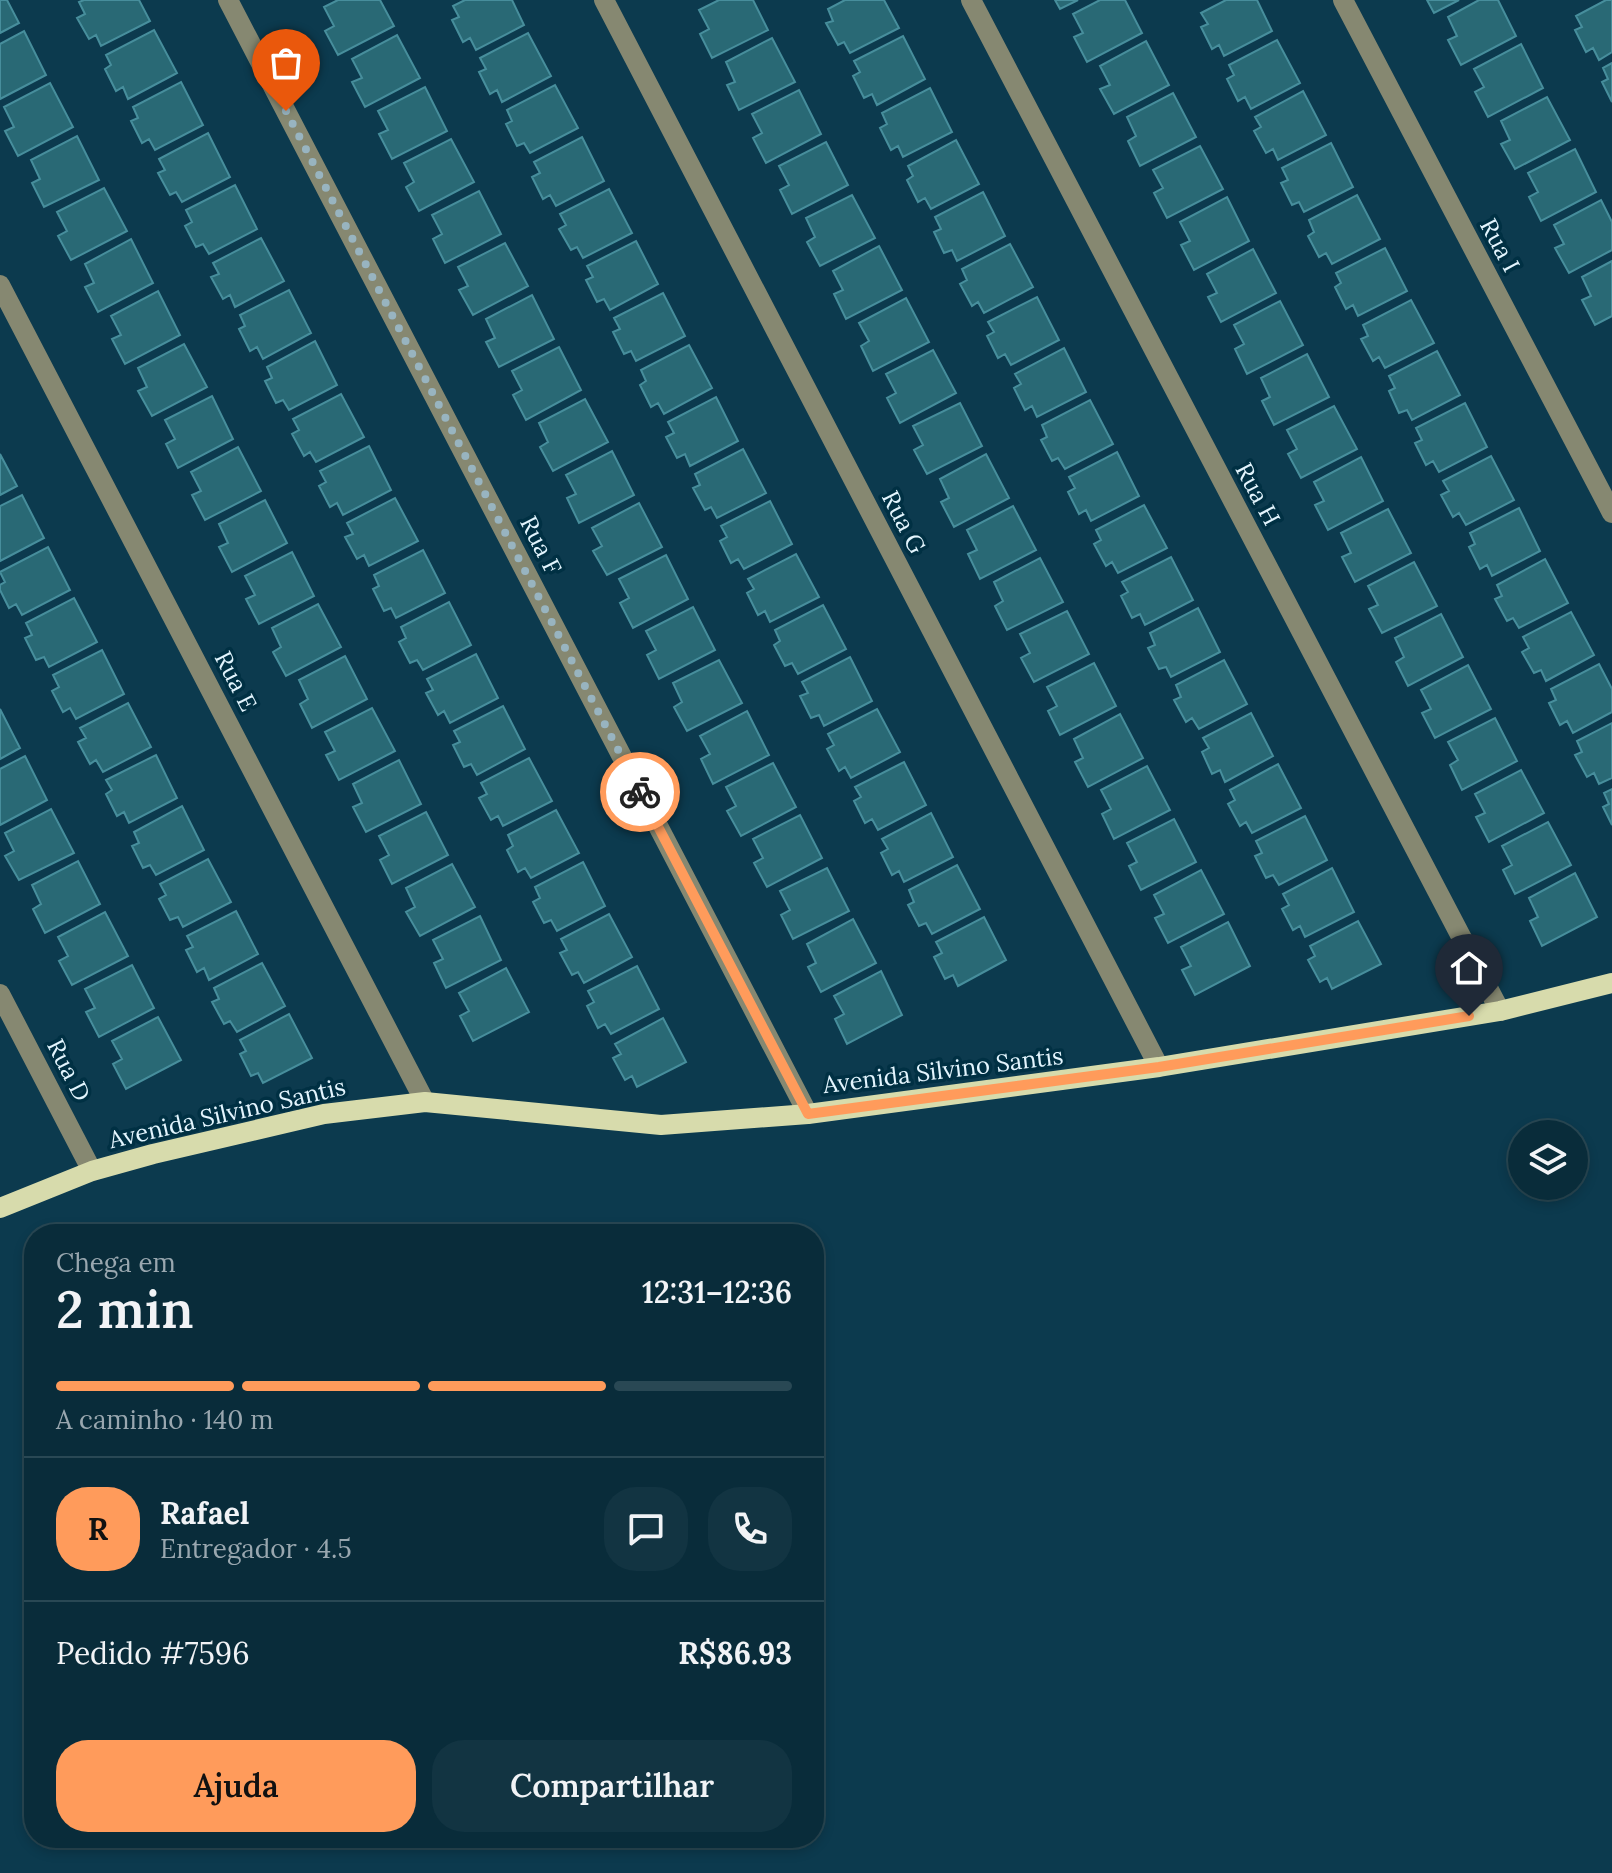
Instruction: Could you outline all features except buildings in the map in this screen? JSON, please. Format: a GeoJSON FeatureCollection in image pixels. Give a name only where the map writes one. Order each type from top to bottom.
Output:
{"type":"FeatureCollection","features":[{"type":"Feature","properties":{"kind":"main road","name":"Avenida Silvino Santis"},"geometry":{"type":"LineString","coordinates":[[0,1208],[92,1171],[324,1114],[425,1102],[661,1125],[808,1114],[1159,1067],[1500,1011],[1612,983]]}},
{"type":"Feature","properties":{"kind":"street","name":"Rua F"},"geometry":{"type":"LineString","coordinates":[[228,0],[808,1114]]}},
{"type":"Feature","properties":{"kind":"street","name":"Rua G"},"geometry":{"type":"LineString","coordinates":[[604,0],[1159,1067]]}},
{"type":"Feature","properties":{"kind":"street","name":"Rua H"},"geometry":{"type":"LineString","coordinates":[[971,0],[1500,1011]]}},
{"type":"Feature","properties":{"kind":"street","name":"Rua I"},"geometry":{"type":"LineString","coordinates":[[1343,0],[1612,513]]}},
{"type":"Feature","properties":{"kind":"street","name":"Rua E"},"geometry":{"type":"LineString","coordinates":[[0,285],[425,1102]]}},
{"type":"Feature","properties":{"kind":"street","name":"Rua D"},"geometry":{"type":"LineString","coordinates":[[0,994],[92,1171]]}},
{"type":"Feature","properties":{"kind":"way so far"},"geometry":{"type":"LineString","coordinates":[[286,111],[640,792]]}},
{"type":"Feature","properties":{"kind":"route"},"geometry":{"type":"LineString","coordinates":[[640,792],[808,1114],[1159,1067],[1469,1016]]}}]}
